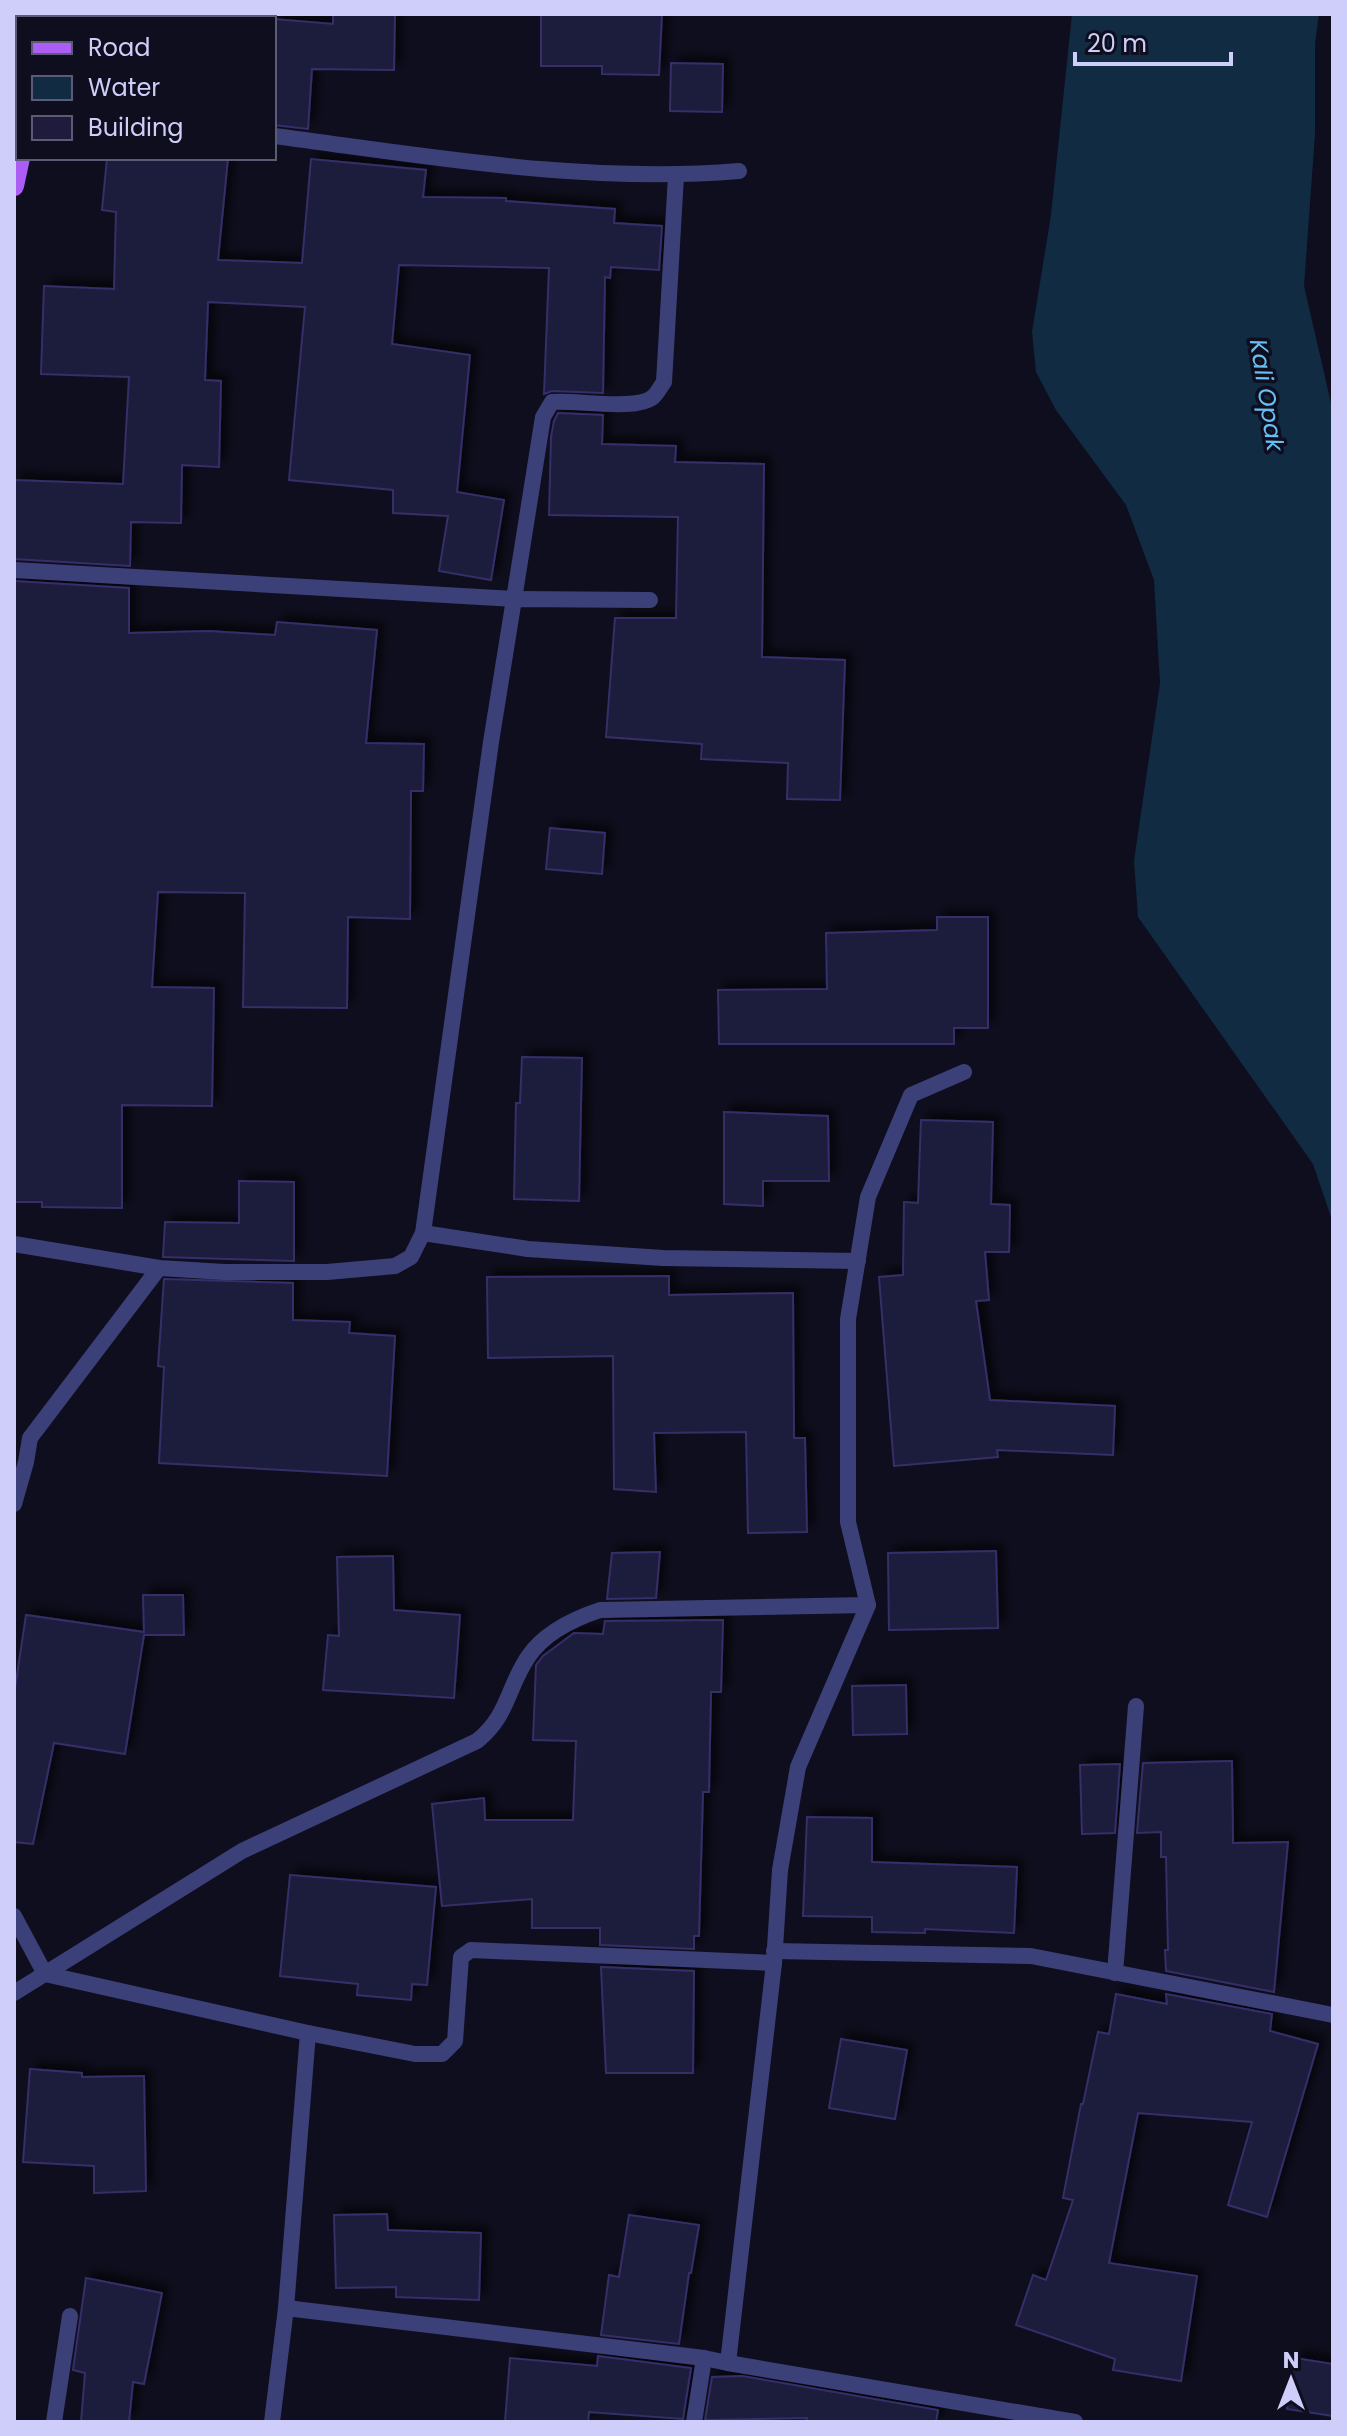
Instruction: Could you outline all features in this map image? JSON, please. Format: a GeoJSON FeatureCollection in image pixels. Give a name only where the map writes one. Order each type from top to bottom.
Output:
{"type":"FeatureCollection","features":[{"type":"Feature","properties":{"kind":"main road"},"geometry":{"type":"LineString","coordinates":[[14,186],[20,160]]}},
{"type":"Feature","properties":{"kind":"street"},"geometry":{"type":"LineString","coordinates":[[276,136],[490,166],[676,176],[739,171]]}},
{"type":"Feature","properties":{"kind":"street"},"geometry":{"type":"LineString","coordinates":[[14,1244],[159,1268],[224,1272],[327,1272],[395,1266],[411,1257],[423,1233],[491,742],[543,417],[552,402],[635,404],[652,398],[664,382],[676,176]]}},
{"type":"Feature","properties":{"kind":"street"},"geometry":{"type":"LineString","coordinates":[[14,570],[514,599],[650,600]]}},
{"type":"Feature","properties":{"kind":"street"},"geometry":{"type":"LineString","coordinates":[[728,2363],[774,1957],[780,1870],[798,1767],[868,1605],[848,1522],[848,1319],[868,1197],[911,1095],[964,1072]]}},
{"type":"Feature","properties":{"kind":"street"},"geometry":{"type":"LineString","coordinates":[[423,1233],[528,1249],[663,1258],[858,1261]]}},
{"type":"Feature","properties":{"kind":"street"},"geometry":{"type":"LineString","coordinates":[[14,1504],[30,1438],[159,1268]]}},
{"type":"Feature","properties":{"kind":"street"},"geometry":{"type":"LineString","coordinates":[[14,1993],[242,1851],[477,1741],[494,1727],[528,1656],[558,1629],[576,1618],[600,1610],[868,1605]]}},
{"type":"Feature","properties":{"kind":"street"},"geometry":{"type":"LineString","coordinates":[[1115,1973],[1136,1706]]}},
{"type":"Feature","properties":{"kind":"street"},"geometry":{"type":"LineString","coordinates":[[14,1916],[45,1974],[415,2054],[442,2054],[455,2041],[461,1957],[471,1950],[774,1957],[1031,1956],[1333,2015]]}},
{"type":"Feature","properties":{"kind":"street"},"geometry":{"type":"LineString","coordinates":[[272,2422],[286,2308],[308,2033]]}},
{"type":"Feature","properties":{"kind":"street"},"geometry":{"type":"LineString","coordinates":[[286,2308],[704,2358],[1075,2422]]}},
{"type":"Feature","properties":{"kind":"street"},"geometry":{"type":"LineString","coordinates":[[54,2422],[70,2316]]}},
{"type":"Feature","properties":{"kind":"street"},"geometry":{"type":"LineString","coordinates":[[694,2422],[704,2358]]}},
{"type":"Feature","properties":{"kind":"water","name":"Kali Opak"},"geometry":{"type":"Polygon","coordinates":[[[1072,14],[1319,14],[1315,43],[1315,134],[1304,286],[1333,412],[1333,1223],[1313,1164],[1138,917],[1134,861],[1160,683],[1154,580],[1126,505],[1056,410],[1036,372],[1032,332],[1051,215],[1072,14]]]}},
{"type":"Feature","properties":{"kind":"building"},"geometry":{"type":"Polygon","coordinates":[[[333,14],[395,14],[394,70],[312,69],[308,129],[276,125],[276,19],[333,24],[333,14]]]}},
{"type":"Feature","properties":{"kind":"building"},"geometry":{"type":"Polygon","coordinates":[[[541,14],[662,14],[659,75],[602,74],[602,66],[541,66],[541,14]]]}},
{"type":"Feature","properties":{"kind":"building"},"geometry":{"type":"Polygon","coordinates":[[[671,63],[723,64],[722,112],[670,111],[671,63]]]}},
{"type":"Feature","properties":{"kind":"building"},"geometry":{"type":"Polygon","coordinates":[[[311,159],[426,170],[423,197],[506,198],[506,201],[615,209],[614,223],[662,226],[659,270],[611,267],[610,278],[605,277],[603,393],[552,391],[544,394],[549,268],[399,265],[392,344],[470,355],[457,492],[504,500],[491,580],[439,571],[448,516],[393,513],[393,490],[289,480],[305,307],[208,302],[205,380],[221,381],[219,467],[182,465],[181,523],[131,522],[130,566],[14,559],[14,480],[123,484],[129,377],[41,374],[44,286],[114,289],[116,212],[102,210],[107,160],[228,160],[218,260],[302,263],[311,159]]]}},
{"type":"Feature","properties":{"kind":"building"},"geometry":{"type":"Polygon","coordinates":[[[558,413],[603,415],[602,444],[676,446],[675,462],[764,464],[762,657],[845,660],[840,800],[787,799],[788,763],[701,759],[702,744],[606,737],[615,618],[676,618],[678,517],[549,515],[551,437],[558,413]]]}},
{"type":"Feature","properties":{"kind":"building"},"geometry":{"type":"Polygon","coordinates":[[[14,581],[129,588],[129,633],[208,631],[275,635],[277,622],[377,630],[366,743],[424,744],[423,791],[411,791],[410,919],[348,917],[347,1008],[243,1007],[245,893],[158,892],[152,987],[214,988],[212,1106],[122,1105],[122,1208],[42,1207],[42,1202],[14,1202],[14,581]]]}},
{"type":"Feature","properties":{"kind":"building"},"geometry":{"type":"Polygon","coordinates":[[[550,828],[605,833],[602,874],[546,869],[550,828]]]}},
{"type":"Feature","properties":{"kind":"building"},"geometry":{"type":"Polygon","coordinates":[[[937,917],[988,917],[988,1028],[954,1028],[954,1044],[719,1044],[718,990],[827,989],[826,933],[937,930],[937,917]]]}},
{"type":"Feature","properties":{"kind":"building"},"geometry":{"type":"Polygon","coordinates":[[[522,1057],[582,1058],[579,1201],[514,1199],[516,1103],[520,1103],[522,1057]]]}},
{"type":"Feature","properties":{"kind":"building"},"geometry":{"type":"Polygon","coordinates":[[[724,1112],[828,1116],[829,1181],[763,1181],[763,1206],[724,1204],[724,1112]]]}},
{"type":"Feature","properties":{"kind":"building"},"geometry":{"type":"Polygon","coordinates":[[[921,1120],[993,1122],[991,1204],[1010,1205],[1009,1252],[985,1252],[989,1300],[976,1301],[990,1400],[1115,1406],[1113,1455],[997,1450],[998,1457],[894,1466],[879,1277],[903,1275],[904,1202],[918,1203],[921,1120]]]}},
{"type":"Feature","properties":{"kind":"building"},"geometry":{"type":"Polygon","coordinates":[[[239,1181],[294,1182],[294,1261],[163,1257],[165,1222],[239,1223],[239,1181]]]}},
{"type":"Feature","properties":{"kind":"building"},"geometry":{"type":"Polygon","coordinates":[[[669,1276],[669,1295],[793,1293],[794,1438],[805,1438],[807,1532],[748,1533],[746,1432],[654,1433],[656,1492],[614,1489],[613,1356],[488,1358],[487,1277],[669,1276]]]}},
{"type":"Feature","properties":{"kind":"building"},"geometry":{"type":"Polygon","coordinates":[[[164,1279],[293,1283],[293,1320],[350,1322],[349,1333],[395,1336],[387,1476],[159,1463],[164,1367],[158,1366],[164,1279]]]}},
{"type":"Feature","properties":{"kind":"building"},"geometry":{"type":"Polygon","coordinates":[[[996,1551],[998,1628],[889,1630],[888,1553],[996,1551]]]}},
{"type":"Feature","properties":{"kind":"building"},"geometry":{"type":"Polygon","coordinates":[[[660,1552],[656,1598],[607,1599],[612,1553],[660,1552]]]}},
{"type":"Feature","properties":{"kind":"building"},"geometry":{"type":"Polygon","coordinates":[[[393,1556],[394,1610],[460,1615],[454,1698],[323,1690],[328,1635],[339,1636],[337,1557],[393,1556]]]}},
{"type":"Feature","properties":{"kind":"building"},"geometry":{"type":"Polygon","coordinates":[[[143,1595],[183,1595],[184,1635],[144,1635],[125,1754],[54,1743],[33,1844],[14,1842],[14,1695],[26,1615],[144,1632],[143,1595]]]}},
{"type":"Feature","properties":{"kind":"building"},"geometry":{"type":"Polygon","coordinates":[[[723,1620],[721,1692],[711,1692],[709,1792],[703,1792],[699,1936],[694,1936],[694,1949],[600,1945],[600,1928],[532,1928],[532,1899],[442,1906],[432,1804],[484,1798],[485,1820],[573,1820],[576,1741],[533,1740],[536,1665],[543,1656],[574,1633],[603,1634],[605,1621],[723,1620]]]}},
{"type":"Feature","properties":{"kind":"building"},"geometry":{"type":"Polygon","coordinates":[[[906,1685],[907,1734],[853,1735],[852,1686],[906,1685]]]}},
{"type":"Feature","properties":{"kind":"building"},"geometry":{"type":"Polygon","coordinates":[[[1232,1761],[1233,1843],[1288,1842],[1274,1992],[1166,1971],[1166,1857],[1161,1857],[1161,1832],[1137,1833],[1143,1763],[1232,1761]]]}},
{"type":"Feature","properties":{"kind":"building"},"geometry":{"type":"Polygon","coordinates":[[[1120,1764],[1115,1833],[1082,1834],[1080,1765],[1120,1764]]]}},
{"type":"Feature","properties":{"kind":"building"},"geometry":{"type":"Polygon","coordinates":[[[807,1817],[872,1818],[872,1862],[1017,1867],[1014,1933],[925,1929],[925,1933],[872,1932],[872,1917],[803,1916],[807,1817]]]}},
{"type":"Feature","properties":{"kind":"building"},"geometry":{"type":"Polygon","coordinates":[[[290,1875],[436,1887],[427,1985],[412,1984],[411,2000],[357,1995],[358,1984],[280,1976],[290,1875]]]}},
{"type":"Feature","properties":{"kind":"building"},"geometry":{"type":"Polygon","coordinates":[[[601,1967],[694,1971],[693,2073],[606,2073],[601,1967]]]}},
{"type":"Feature","properties":{"kind":"building"},"geometry":{"type":"Polygon","coordinates":[[[1116,1994],[1167,2004],[1166,1994],[1272,2014],[1270,2031],[1318,2044],[1267,2217],[1228,2205],[1252,2122],[1138,2113],[1109,2263],[1197,2276],[1181,2381],[1113,2370],[1115,2359],[1016,2325],[1033,2275],[1046,2280],[1073,2200],[1063,2198],[1081,2104],[1098,2032],[1109,2034],[1116,1994]]]}},
{"type":"Feature","properties":{"kind":"building"},"geometry":{"type":"Polygon","coordinates":[[[841,2039],[907,2050],[895,2119],[829,2108],[841,2039]]]}},
{"type":"Feature","properties":{"kind":"building"},"geometry":{"type":"Polygon","coordinates":[[[30,2069],[82,2073],[82,2077],[144,2076],[146,2191],[94,2193],[94,2166],[23,2162],[30,2069]]]}},
{"type":"Feature","properties":{"kind":"building"},"geometry":{"type":"Polygon","coordinates":[[[387,2214],[388,2230],[481,2233],[479,2300],[396,2297],[396,2287],[336,2288],[334,2215],[387,2214]]]}},
{"type":"Feature","properties":{"kind":"building"},"geometry":{"type":"Polygon","coordinates":[[[629,2215],[699,2225],[679,2344],[601,2335],[609,2275],[619,2277],[629,2215]]]}},
{"type":"Feature","properties":{"kind":"building"},"geometry":{"type":"Polygon","coordinates":[[[86,2278],[162,2293],[144,2384],[133,2382],[129,2422],[81,2422],[85,2373],[73,2370],[86,2278]]]}},
{"type":"Feature","properties":{"kind":"building"},"geometry":{"type":"Polygon","coordinates":[[[598,2356],[691,2368],[683,2419],[589,2412],[588,2422],[505,2422],[510,2358],[597,2366],[598,2356]]]}},
{"type":"Feature","properties":{"kind":"building"},"geometry":{"type":"Polygon","coordinates":[[[1295,2358],[1333,2364],[1333,2416],[1287,2409],[1295,2358]]]}},
{"type":"Feature","properties":{"kind":"building"},"geometry":{"type":"Polygon","coordinates":[[[742,2376],[938,2410],[936,2422],[806,2422],[807,2418],[705,2420],[712,2377],[742,2376]]]}}]}
